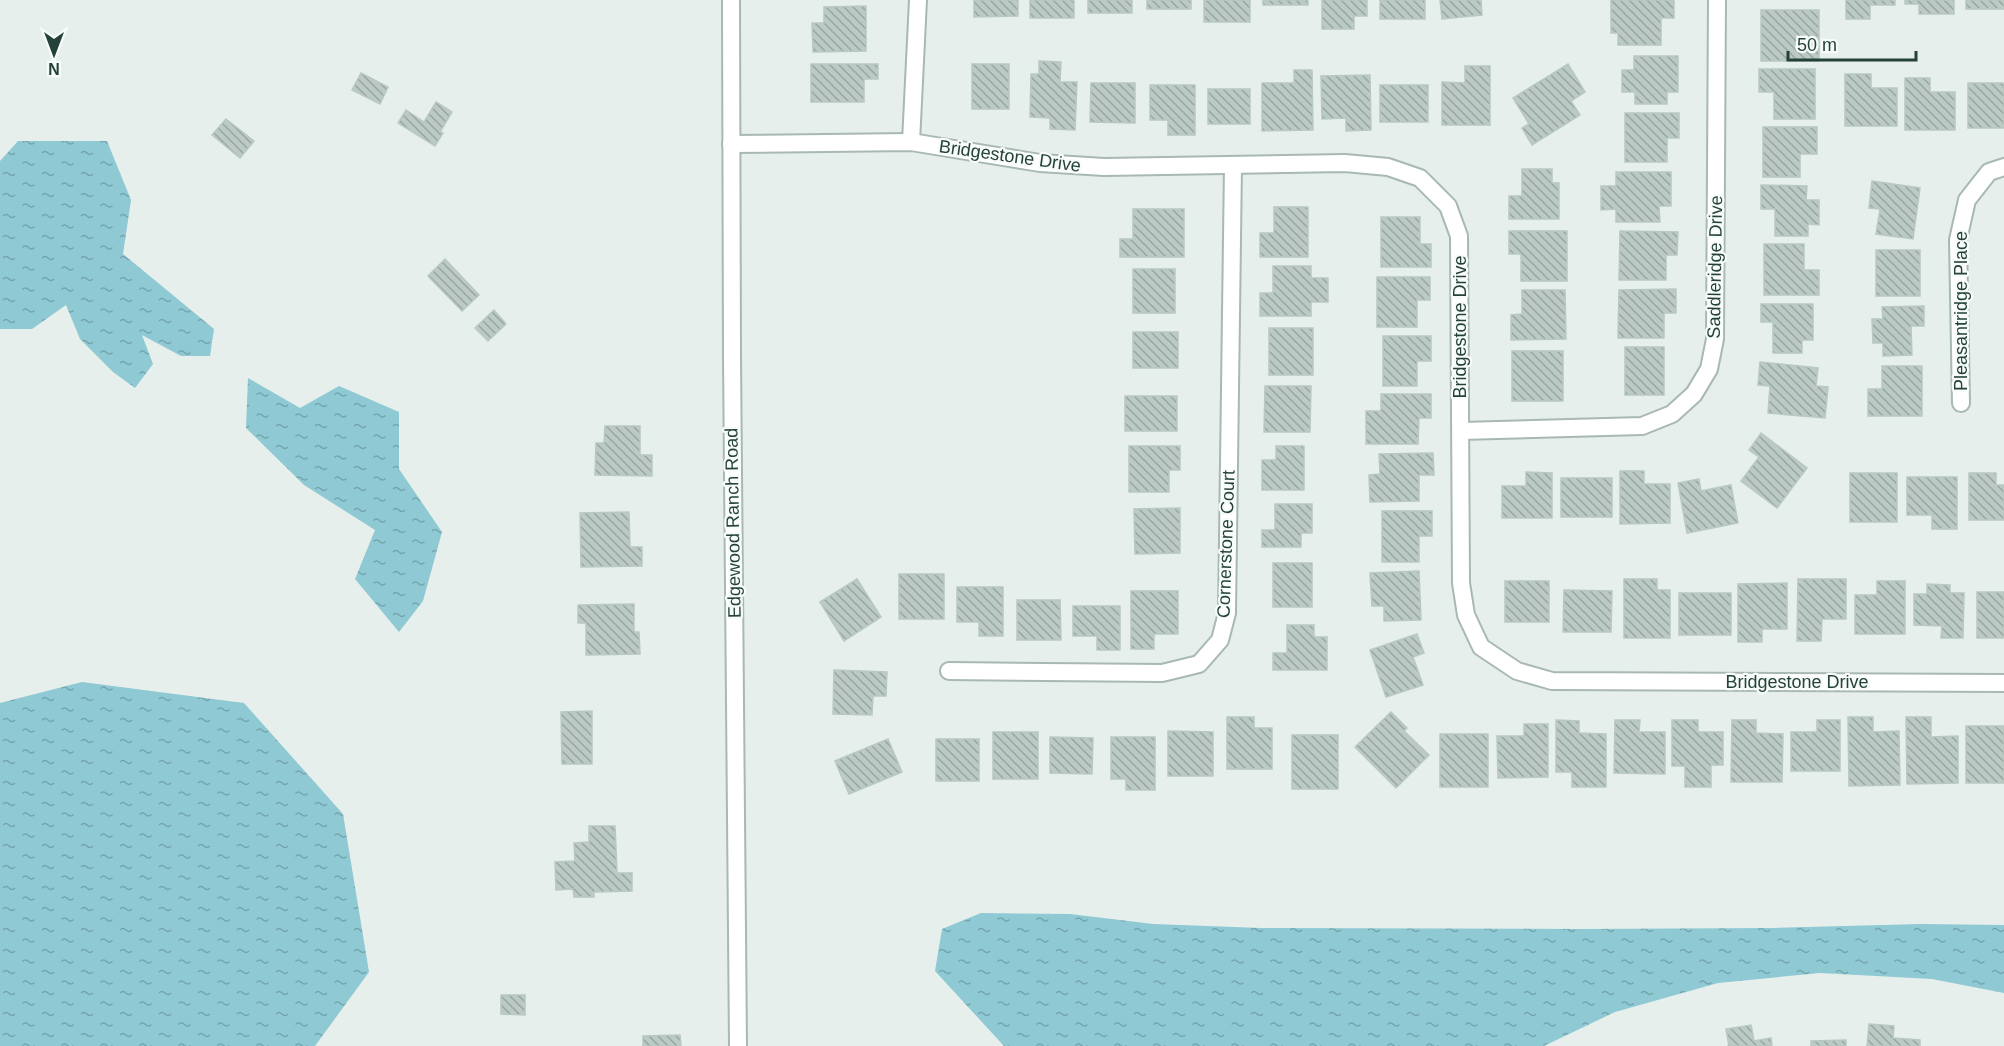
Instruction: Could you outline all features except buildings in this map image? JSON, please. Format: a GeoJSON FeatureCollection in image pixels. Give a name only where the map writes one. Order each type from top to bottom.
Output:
{"type":"FeatureCollection","features":[{"type":"Feature","properties":{"kind":"street","name":"Edgewood Ranch Road"},"geometry":{"type":"LineString","coordinates":[[731,0],[738,1046]]}},
{"type":"Feature","properties":{"kind":"street"},"geometry":{"type":"LineString","coordinates":[[911,142],[918,0]]}},
{"type":"Feature","properties":{"kind":"street","name":"Saddleridge Drive"},"geometry":{"type":"LineString","coordinates":[[1461,431],[1642,426],[1672,414],[1694,394],[1699,386],[1709,369],[1715,339],[1717,0]]}},
{"type":"Feature","properties":{"kind":"street","name":"Bridgestone Drive"},"geometry":{"type":"LineString","coordinates":[[731,144],[911,142],[1040,163],[1104,168],[1345,163],[1388,168],[1420,178],[1449,206],[1459,236],[1461,583],[1466,615],[1481,647],[1517,670],[1552,681],[2004,683]]}},
{"type":"Feature","properties":{"kind":"street","name":"Cornerstone Court"},"geometry":{"type":"LineString","coordinates":[[949,670],[1162,673],[1199,664],[1220,640],[1227,613],[1233,165]]}},
{"type":"Feature","properties":{"kind":"street","name":"Pleasantridge Place"},"geometry":{"type":"LineString","coordinates":[[1961,403],[1958,240],[1967,200],[1989,172],[2004,167]]}},
{"type":"Feature","properties":{"kind":"water"},"geometry":{"type":"Polygon","coordinates":[[[18,141],[107,141],[131,200],[123,254],[214,329],[210,356],[181,356],[142,335],[153,364],[135,388],[113,372],[80,339],[66,305],[32,329],[0,329],[0,161],[18,141]]]}},
{"type":"Feature","properties":{"kind":"water"},"geometry":{"type":"Polygon","coordinates":[[[248,378],[300,408],[339,386],[399,412],[399,469],[442,532],[423,601],[399,632],[355,579],[375,530],[304,485],[246,428],[248,378]]]}},
{"type":"Feature","properties":{"kind":"water"},"geometry":{"type":"Polygon","coordinates":[[[82,682],[244,703],[343,814],[369,972],[315,1046],[0,1046],[0,703],[82,682]]]}},
{"type":"Feature","properties":{"kind":"water"},"geometry":{"type":"Polygon","coordinates":[[[981,913],[1070,914],[1153,924],[1261,928],[1581,929],[2004,925],[2004,993],[1932,979],[1820,973],[1718,983],[1615,1012],[1544,1046],[1004,1046],[935,971],[942,929],[981,913]]]}}]}
